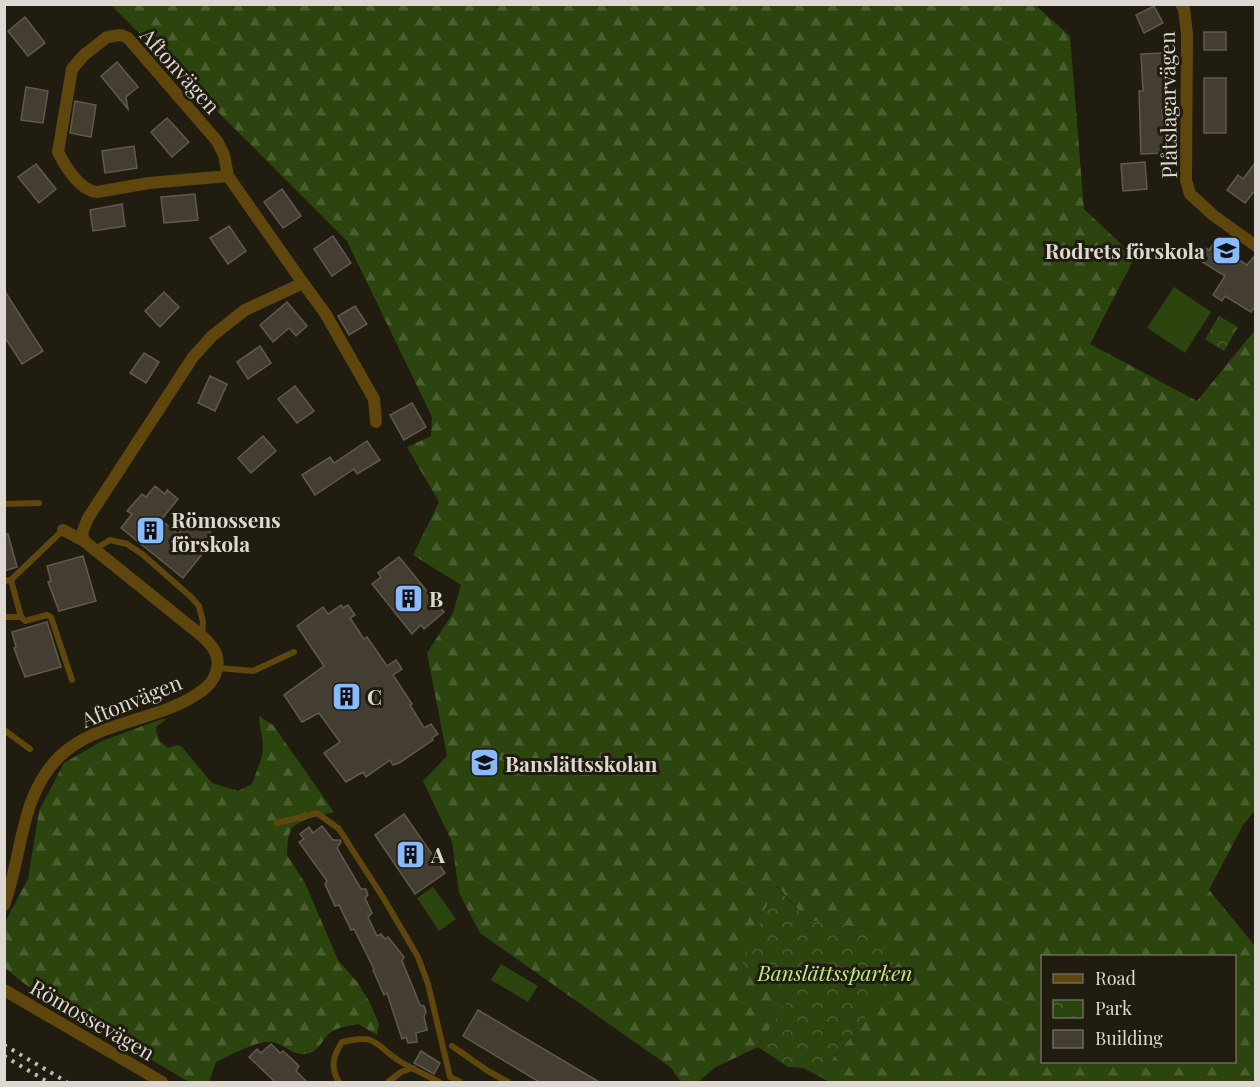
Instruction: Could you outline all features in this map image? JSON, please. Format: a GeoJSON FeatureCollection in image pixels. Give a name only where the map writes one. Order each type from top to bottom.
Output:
{"type":"FeatureCollection","features":[{"type":"Feature","properties":{"kind":"street","name":"Plåtslagarvägen"},"geometry":{"type":"LineString","coordinates":[[1181,4],[1184,9],[1187,34],[1186,180],[1190,194],[1213,215],[1254,243]]}},
{"type":"Feature","properties":{"kind":"street","name":"Aftonvägen"},"geometry":{"type":"LineString","coordinates":[[228,176],[149,183],[97,192],[84,188],[58,152],[72,69],[107,37],[122,35],[128,38],[217,141],[224,155],[228,176],[326,313],[374,399],[376,422]]}},
{"type":"Feature","properties":{"kind":"street"},"geometry":{"type":"LineString","coordinates":[[84,541],[82,533],[88,518],[193,357],[212,336],[245,310],[303,283]]}},
{"type":"Feature","properties":{"kind":"street"},"geometry":{"type":"LineString","coordinates":[[63,530],[84,541],[202,636],[216,651],[217,668]]}},
{"type":"Feature","properties":{"kind":"street","name":"Aftonvägen"},"geometry":{"type":"LineString","coordinates":[[4,905],[15,873],[29,804],[59,758],[85,739],[188,700],[205,688],[214,677],[217,668]]}},
{"type":"Feature","properties":{"kind":"street","name":"Römossevägen"},"geometry":{"type":"LineString","coordinates":[[4,990],[162,1083]]}},
{"type":"Feature","properties":{"kind":"lane"},"geometry":{"type":"LineString","coordinates":[[4,504],[39,502]]}},
{"type":"Feature","properties":{"kind":"lane"},"geometry":{"type":"LineString","coordinates":[[63,530],[8,580],[21,617],[25,621],[47,615],[51,617],[72,680]]}},
{"type":"Feature","properties":{"kind":"lane"},"geometry":{"type":"LineString","coordinates":[[96,552],[100,546],[110,540],[127,544],[142,554],[199,606],[203,622],[202,636]]}},
{"type":"Feature","properties":{"kind":"lane"},"geometry":{"type":"LineString","coordinates":[[4,617],[21,617]]}},
{"type":"Feature","properties":{"kind":"lane"},"geometry":{"type":"LineString","coordinates":[[217,668],[253,671],[294,652]]}},
{"type":"Feature","properties":{"kind":"lane"},"geometry":{"type":"LineString","coordinates":[[4,730],[30,749]]}},
{"type":"Feature","properties":{"kind":"lane"},"geometry":{"type":"LineString","coordinates":[[277,823],[317,813],[339,829],[384,899],[417,957],[428,984],[450,1077],[459,1081],[458,1083]]}},
{"type":"Feature","properties":{"kind":"lane"},"geometry":{"type":"LineString","coordinates":[[339,1083],[333,1068],[335,1053],[342,1042],[361,1038],[374,1041],[399,1061],[439,1083]]}},
{"type":"Feature","properties":{"kind":"lane"},"geometry":{"type":"LineString","coordinates":[[452,1046],[508,1083]]}},
{"type":"Feature","properties":{"kind":"lane"},"geometry":{"type":"LineString","coordinates":[[388,1083],[401,1072],[414,1068]]}},
{"type":"Feature","properties":{"kind":"green space"},"geometry":{"type":"Polygon","coordinates":[[[1034,4],[1070,36],[1084,209],[1135,257],[1090,344],[1197,401],[1255,330],[1255,810],[1243,825],[1209,890],[1255,946],[1255,1082],[829,1082],[818,1076],[862,1024],[870,930],[807,920],[776,885],[793,992],[758,1047],[716,1067],[698,1082],[681,1082],[670,1067],[480,933],[459,893],[452,842],[423,781],[447,756],[427,653],[453,613],[461,585],[413,555],[439,502],[407,447],[431,436],[432,417],[347,241],[111,5],[1034,4]]]}},
{"type":"Feature","properties":{"kind":"green space"},"geometry":{"type":"Polygon","coordinates":[[[1174,287],[1211,312],[1185,353],[1147,328],[1174,287]]]}},
{"type":"Feature","properties":{"kind":"green space"},"geometry":{"type":"Polygon","coordinates":[[[1219,316],[1238,327],[1224,351],[1205,339],[1219,316]]]}},
{"type":"Feature","properties":{"kind":"green space"},"geometry":{"type":"Polygon","coordinates":[[[259,716],[273,725],[334,812],[307,819],[292,827],[288,838],[287,855],[305,883],[338,960],[358,983],[370,1003],[379,1024],[377,1035],[358,1024],[341,1028],[331,1032],[313,1052],[303,1054],[295,1053],[273,1042],[260,1043],[216,1062],[209,1082],[189,1082],[36,993],[5,968],[4,924],[28,879],[39,811],[64,763],[102,741],[167,719],[157,726],[156,731],[160,741],[168,748],[177,745],[182,747],[212,783],[238,791],[252,784],[261,761],[263,746],[259,716]]]}},
{"type":"Feature","properties":{"kind":"green space","name":"Banslättssparken"},"geometry":{"type":"Polygon","coordinates":[[[775,885],[807,920],[870,930],[894,965],[862,1024],[818,1076],[803,1068],[788,1067],[758,1047],[793,992],[742,965],[775,885]]]}},
{"type":"Feature","properties":{"kind":"green space"},"geometry":{"type":"Polygon","coordinates":[[[433,887],[456,919],[439,931],[417,898],[433,887]]]}},
{"type":"Feature","properties":{"kind":"green space"},"geometry":{"type":"Polygon","coordinates":[[[501,964],[538,986],[528,1002],[491,980],[501,964]]]}},
{"type":"Feature","properties":{"kind":"building"},"geometry":{"type":"Polygon","coordinates":[[[1154,6],[1163,23],[1144,33],[1136,15],[1154,6]]]}},
{"type":"Feature","properties":{"kind":"building"},"geometry":{"type":"Polygon","coordinates":[[[25,17],[45,43],[28,56],[8,31],[25,17]]]}},
{"type":"Feature","properties":{"kind":"building"},"geometry":{"type":"Polygon","coordinates":[[[1204,32],[1226,32],[1226,50],[1204,50],[1204,32]]]}},
{"type":"Feature","properties":{"kind":"building"},"geometry":{"type":"Polygon","coordinates":[[[1162,53],[1165,153],[1141,154],[1139,91],[1143,91],[1141,54],[1162,53]]]}},
{"type":"Feature","properties":{"kind":"building"},"geometry":{"type":"Polygon","coordinates":[[[117,62],[138,87],[126,97],[128,109],[101,76],[117,62]]]}},
{"type":"Feature","properties":{"kind":"building"},"geometry":{"type":"Polygon","coordinates":[[[1204,78],[1226,78],[1226,133],[1204,133],[1204,78]]]}},
{"type":"Feature","properties":{"kind":"building"},"geometry":{"type":"Polygon","coordinates":[[[26,87],[48,91],[43,123],[21,120],[26,87]]]}},
{"type":"Feature","properties":{"kind":"building"},"geometry":{"type":"Polygon","coordinates":[[[75,101],[96,105],[91,137],[70,133],[75,101]]]}},
{"type":"Feature","properties":{"kind":"building"},"geometry":{"type":"Polygon","coordinates":[[[167,118],[189,142],[172,157],[151,132],[167,118]]]}},
{"type":"Feature","properties":{"kind":"building"},"geometry":{"type":"Polygon","coordinates":[[[134,146],[137,168],[105,173],[102,151],[134,146]]]}},
{"type":"Feature","properties":{"kind":"building"},"geometry":{"type":"Polygon","coordinates":[[[1145,162],[1147,189],[1123,191],[1121,164],[1145,162]]]}},
{"type":"Feature","properties":{"kind":"building"},"geometry":{"type":"Polygon","coordinates":[[[1256,162],[1256,189],[1245,203],[1227,190],[1238,175],[1243,179],[1256,162]]]}},
{"type":"Feature","properties":{"kind":"building"},"geometry":{"type":"Polygon","coordinates":[[[36,164],[56,189],[39,203],[18,177],[36,164]]]}},
{"type":"Feature","properties":{"kind":"building"},"geometry":{"type":"Polygon","coordinates":[[[282,189],[301,216],[283,228],[264,202],[282,189]]]}},
{"type":"Feature","properties":{"kind":"building"},"geometry":{"type":"Polygon","coordinates":[[[195,194],[198,220],[164,223],[161,197],[195,194]]]}},
{"type":"Feature","properties":{"kind":"building"},"geometry":{"type":"Polygon","coordinates":[[[122,204],[125,226],[93,231],[90,210],[122,204]]]}},
{"type":"Feature","properties":{"kind":"building"},"geometry":{"type":"Polygon","coordinates":[[[229,226],[246,251],[228,264],[210,238],[229,226]]]}},
{"type":"Feature","properties":{"kind":"building"},"geometry":{"type":"Polygon","coordinates":[[[333,236],[351,263],[332,276],[314,249],[333,236]]]}},
{"type":"Feature","properties":{"kind":"building"},"geometry":{"type":"Polygon","coordinates":[[[1213,244],[1247,265],[1256,254],[1256,305],[1251,312],[1225,296],[1222,301],[1213,295],[1225,276],[1196,258],[1203,247],[1209,250],[1213,244]]]}},
{"type":"Feature","properties":{"kind":"building"},"geometry":{"type":"Polygon","coordinates":[[[4,290],[43,351],[22,364],[4,336],[4,290]]]}},
{"type":"Feature","properties":{"kind":"building"},"geometry":{"type":"Polygon","coordinates":[[[164,292],[179,307],[160,327],[145,311],[164,292]]]}},
{"type":"Feature","properties":{"kind":"building"},"geometry":{"type":"Polygon","coordinates":[[[287,302],[307,326],[296,336],[289,328],[273,342],[260,325],[287,302]]]}},
{"type":"Feature","properties":{"kind":"building"},"geometry":{"type":"Polygon","coordinates":[[[355,306],[367,324],[349,335],[338,316],[355,306]]]}},
{"type":"Feature","properties":{"kind":"building"},"geometry":{"type":"Polygon","coordinates":[[[260,346],[271,363],[248,379],[237,362],[260,346]]]}},
{"type":"Feature","properties":{"kind":"building"},"geometry":{"type":"Polygon","coordinates":[[[144,353],[159,362],[146,383],[130,373],[144,353]]]}},
{"type":"Feature","properties":{"kind":"building"},"geometry":{"type":"Polygon","coordinates":[[[210,376],[227,384],[215,411],[198,403],[210,376]]]}},
{"type":"Feature","properties":{"kind":"building"},"geometry":{"type":"Polygon","coordinates":[[[295,386],[314,411],[297,423],[278,399],[295,386]]]}},
{"type":"Feature","properties":{"kind":"building"},"geometry":{"type":"Polygon","coordinates":[[[412,403],[426,427],[404,440],[390,415],[412,403]]]}},
{"type":"Feature","properties":{"kind":"building"},"geometry":{"type":"Polygon","coordinates":[[[263,436],[276,451],[251,473],[238,458],[263,436]]]}},
{"type":"Feature","properties":{"kind":"building"},"geometry":{"type":"Polygon","coordinates":[[[367,441],[380,460],[357,474],[354,469],[315,495],[302,475],[330,457],[334,463],[367,441]]]}},
{"type":"Feature","properties":{"kind":"building","name":"Römossens förskola"},"geometry":{"type":"Polygon","coordinates":[[[155,486],[165,494],[167,490],[178,499],[161,520],[178,534],[190,520],[196,525],[198,522],[216,537],[183,578],[121,528],[132,514],[127,511],[142,494],[146,497],[155,486]]]}},
{"type":"Feature","properties":{"kind":"building"},"geometry":{"type":"Polygon","coordinates":[[[4,534],[8,534],[17,567],[4,571],[4,534]]]}},
{"type":"Feature","properties":{"kind":"building"},"geometry":{"type":"Polygon","coordinates":[[[83,556],[96,601],[59,611],[48,582],[51,581],[47,566],[83,556]]]}},
{"type":"Feature","properties":{"kind":"building","name":"B"},"geometry":{"type":"Polygon","coordinates":[[[399,557],[444,612],[424,629],[421,625],[412,634],[372,584],[381,577],[378,573],[399,557]]]}},
{"type":"Feature","properties":{"kind":"building","name":"C"},"geometry":{"type":"Polygon","coordinates":[[[341,605],[343,608],[348,605],[355,615],[350,618],[364,639],[367,637],[387,666],[396,660],[402,669],[393,675],[412,704],[410,705],[424,728],[431,724],[438,734],[432,738],[433,740],[399,763],[393,765],[390,760],[366,777],[363,772],[346,782],[324,753],[340,742],[319,713],[302,722],[284,695],[324,666],[297,626],[323,607],[328,614],[341,605]]]}},
{"type":"Feature","properties":{"kind":"building"},"geometry":{"type":"Polygon","coordinates":[[[47,622],[61,667],[25,677],[14,648],[16,647],[12,632],[47,622]]]}},
{"type":"Feature","properties":{"kind":"building","name":"A"},"geometry":{"type":"Polygon","coordinates":[[[404,814],[445,873],[415,894],[375,835],[404,814]]]}},
{"type":"Feature","properties":{"kind":"building"},"geometry":{"type":"Polygon","coordinates":[[[322,826],[333,840],[340,840],[337,848],[361,889],[366,889],[368,895],[365,898],[372,913],[368,917],[377,936],[381,934],[385,939],[388,937],[404,957],[402,961],[420,1005],[424,1006],[426,1012],[424,1016],[427,1030],[416,1033],[417,1042],[408,1043],[406,1037],[402,1039],[387,993],[384,995],[354,929],[351,930],[339,905],[335,906],[325,884],[327,881],[299,842],[304,839],[300,834],[309,827],[313,833],[322,826]]]}},
{"type":"Feature","properties":{"kind":"building"},"geometry":{"type":"Polygon","coordinates":[[[478,1010],[601,1083],[541,1083],[463,1036],[478,1010]]]}},
{"type":"Feature","properties":{"kind":"building"},"geometry":{"type":"Polygon","coordinates":[[[271,1044],[280,1053],[283,1051],[299,1066],[296,1071],[308,1083],[276,1083],[249,1057],[257,1049],[261,1053],[271,1044]]]}},
{"type":"Feature","properties":{"kind":"building"},"geometry":{"type":"Polygon","coordinates":[[[421,1051],[440,1063],[434,1074],[414,1063],[421,1051]]]}},
{"type":"Feature","properties":{"kind":"railway"},"geometry":{"type":"LineString","coordinates":[[4,1045],[67,1082]]}},
{"type":"Feature","properties":{"kind":"railway"},"geometry":{"type":"LineString","coordinates":[[4,1056],[48,1082]]}},
{"type":"Feature","properties":{"kind":"place","name":"Rodrets förskola"},"geometry":{"type":"Point","coordinates":[1226,250]}},
{"type":"Feature","properties":{"kind":"place","name":"Römossens förskola"},"geometry":{"type":"Point","coordinates":[150,531]}},
{"type":"Feature","properties":{"kind":"place","name":"B"},"geometry":{"type":"Point","coordinates":[408,598]}},
{"type":"Feature","properties":{"kind":"place","name":"C"},"geometry":{"type":"Point","coordinates":[346,696]}},
{"type":"Feature","properties":{"kind":"place","name":"Banslättsskolan"},"geometry":{"type":"Point","coordinates":[484,763]}},
{"type":"Feature","properties":{"kind":"place","name":"A"},"geometry":{"type":"Point","coordinates":[410,854]}}]}
